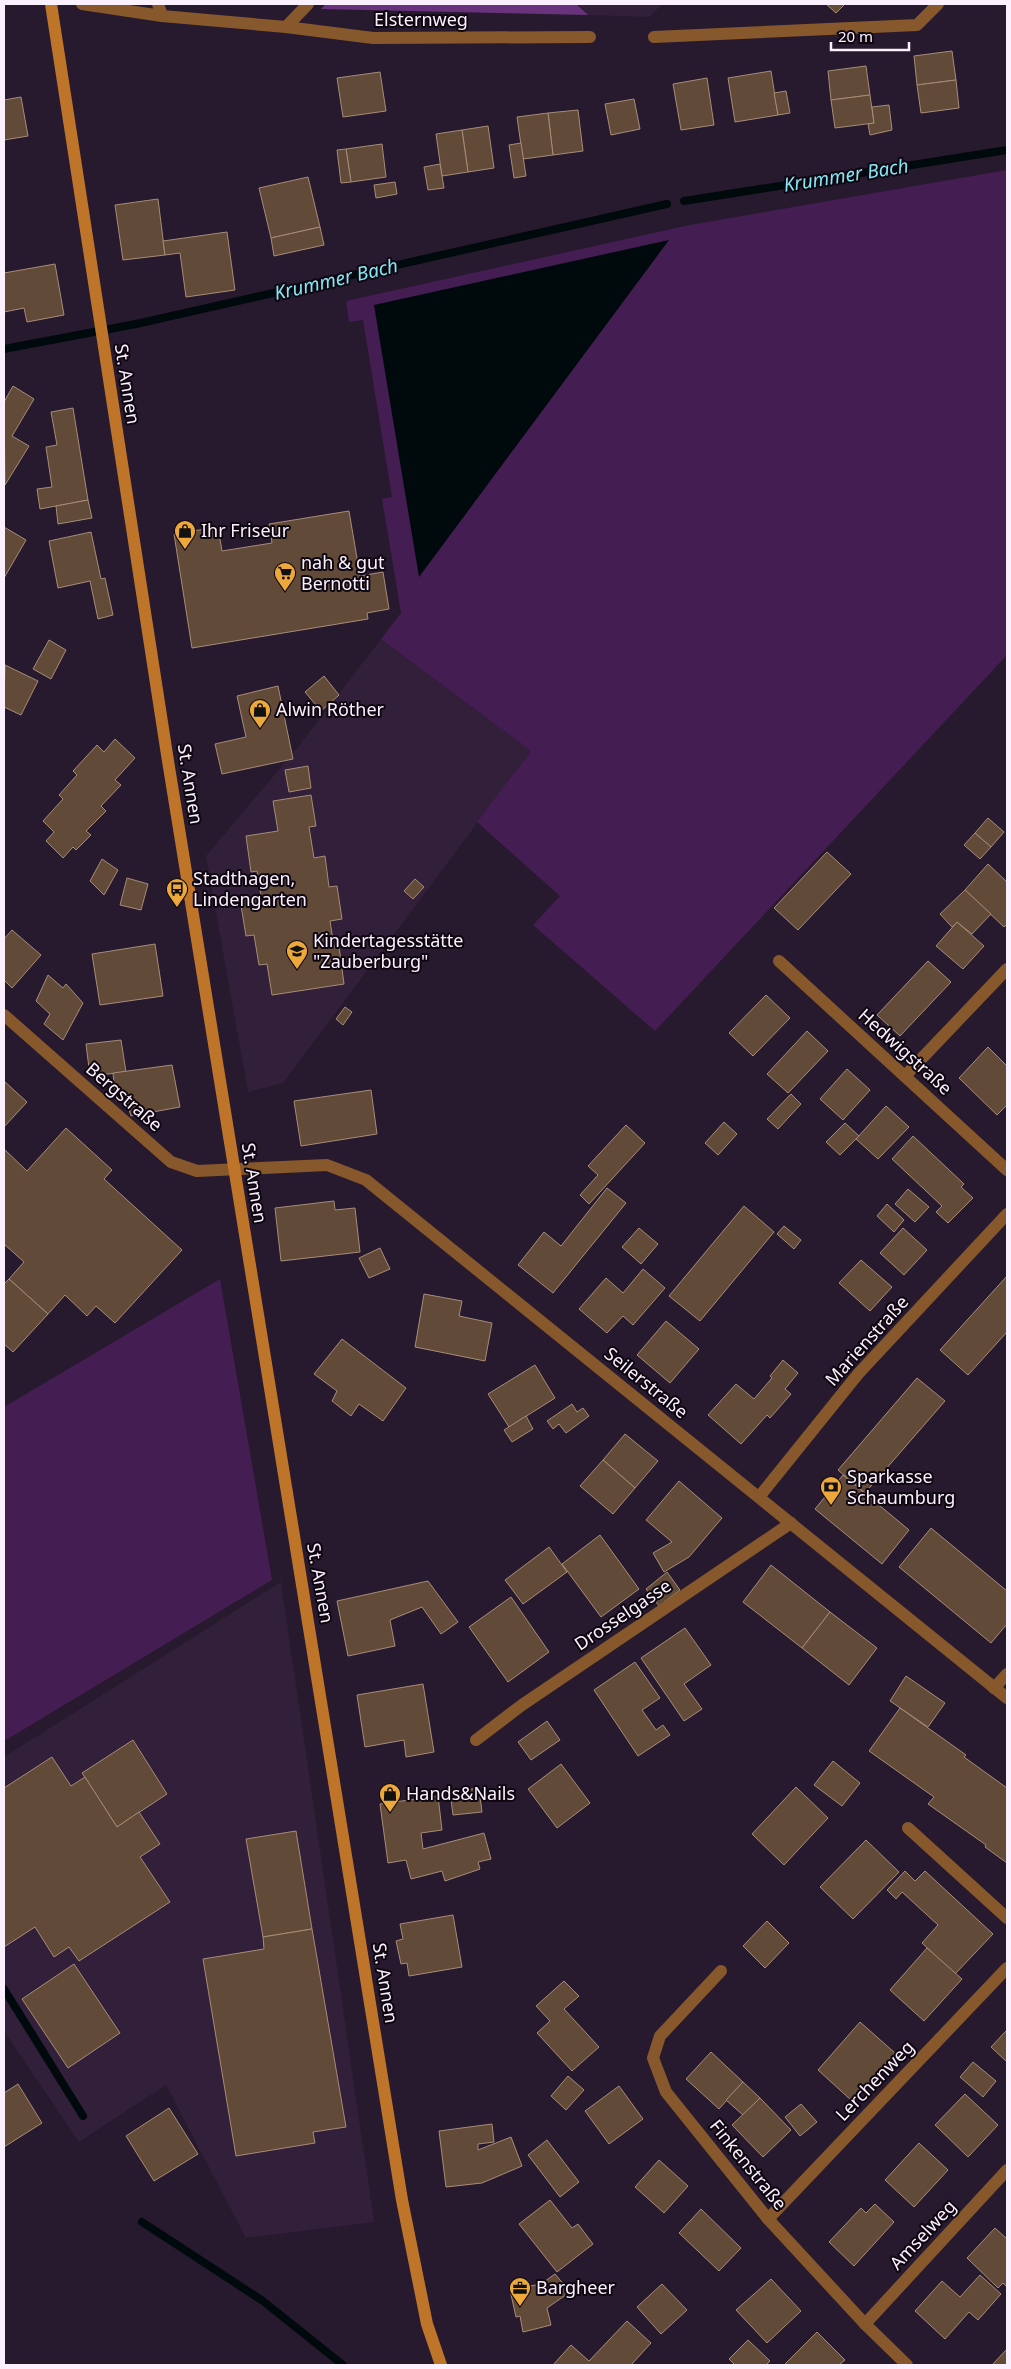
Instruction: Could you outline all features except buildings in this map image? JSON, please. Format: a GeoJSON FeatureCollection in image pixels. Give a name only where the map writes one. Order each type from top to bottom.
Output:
{"type":"FeatureCollection","features":[{"type":"Feature","properties":{"kind":"main road","name":"St. Annen"},"geometry":{"type":"LineString","coordinates":[[51,4],[99,321],[234,1169],[402,2200],[425,2315],[441,2365]]}},
{"type":"Feature","properties":{"kind":"street","name":"Elsternweg"},"geometry":{"type":"LineString","coordinates":[[82,4],[160,10],[373,38],[590,37]]}},
{"type":"Feature","properties":{"kind":"street"},"geometry":{"type":"LineString","coordinates":[[286,27],[308,4]]}},
{"type":"Feature","properties":{"kind":"street"},"geometry":{"type":"LineString","coordinates":[[654,37],[917,25],[938,4]]}},
{"type":"Feature","properties":{"kind":"street","name":"Hedwigstraße"},"geometry":{"type":"LineString","coordinates":[[779,961],[1007,1170]]}},
{"type":"Feature","properties":{"kind":"street"},"geometry":{"type":"LineString","coordinates":[[905,1076],[1007,969]]}},
{"type":"Feature","properties":{"kind":"street","name":"Bergstraße"},"geometry":{"type":"LineString","coordinates":[[4,1015],[171,1162],[197,1171],[234,1169]]}},
{"type":"Feature","properties":{"kind":"street","name":"Seilerstraße"},"geometry":{"type":"LineString","coordinates":[[234,1169],[327,1165],[366,1180],[1007,1698]]}},
{"type":"Feature","properties":{"kind":"street","name":"Marienstraße"},"geometry":{"type":"LineString","coordinates":[[759,1497],[858,1374],[1007,1214]]}},
{"type":"Feature","properties":{"kind":"street","name":"Drosselgasse"},"geometry":{"type":"LineString","coordinates":[[476,1740],[522,1705],[791,1522]]}},
{"type":"Feature","properties":{"kind":"street"},"geometry":{"type":"LineString","coordinates":[[994,1688],[1007,1674]]}},
{"type":"Feature","properties":{"kind":"street"},"geometry":{"type":"LineString","coordinates":[[908,1828],[1007,1918]]}},
{"type":"Feature","properties":{"kind":"street","name":"Lerchenweg"},"geometry":{"type":"LineString","coordinates":[[768,2219],[1007,1968]]}},
{"type":"Feature","properties":{"kind":"street","name":"Finkenstraße"},"geometry":{"type":"LineString","coordinates":[[721,1971],[660,2036],[654,2058],[659,2077],[666,2092],[768,2219],[865,2324],[907,2365]]}},
{"type":"Feature","properties":{"kind":"street","name":"Amselweg"},"geometry":{"type":"LineString","coordinates":[[865,2324],[1007,2170]]}},
{"type":"Feature","properties":{"kind":"shaded area"},"geometry":{"type":"Polygon","coordinates":[[[326,4],[576,4],[588,15],[321,9],[326,4]]]}},
{"type":"Feature","properties":{"kind":"shaded area"},"geometry":{"type":"Polygon","coordinates":[[[576,4],[662,4],[649,17],[588,15],[576,4]]]}},
{"type":"Feature","properties":{"kind":"shaded area"},"geometry":{"type":"Polygon","coordinates":[[[1007,170],[1007,655],[655,1031],[533,925],[560,896],[477,822],[531,751],[381,639],[401,613],[382,499],[392,497],[363,320],[349,322],[346,301],[690,225],[1007,170]]]}},
{"type":"Feature","properties":{"kind":"shaded area"},"geometry":{"type":"Polygon","coordinates":[[[669,240],[419,577],[374,305],[669,240]]]}},
{"type":"Feature","properties":{"kind":"shaded area","name":"Kindertagesstätte \"Zauberburg\""},"geometry":{"type":"Polygon","coordinates":[[[381,639],[531,751],[283,1083],[248,1092],[206,856],[298,747],[381,639]]]}},
{"type":"Feature","properties":{"kind":"shaded area"},"geometry":{"type":"Polygon","coordinates":[[[220,1279],[272,1580],[6,1740],[4,1737],[4,1407],[220,1279]]]}},
{"type":"Feature","properties":{"kind":"shaded area"},"geometry":{"type":"Polygon","coordinates":[[[281,1582],[374,2222],[246,2238],[166,2085],[79,2142],[4,2031],[4,1757],[281,1582]]]}},
{"type":"Feature","properties":{"kind":"waterway","name":"Krummer Bach"},"geometry":{"type":"LineString","coordinates":[[684,201],[1007,150]]}},
{"type":"Feature","properties":{"kind":"waterway","name":"Krummer Bach"},"geometry":{"type":"LineString","coordinates":[[4,349],[136,324],[667,204]]}},
{"type":"Feature","properties":{"kind":"waterway"},"geometry":{"type":"LineString","coordinates":[[4,1989],[83,2116]]}},
{"type":"Feature","properties":{"kind":"waterway"},"geometry":{"type":"LineString","coordinates":[[142,2222],[263,2301],[343,2365]]}},
{"type":"Feature","properties":{"kind":"place","name":"Ihr Friseur"},"geometry":{"type":"Point","coordinates":[185,550]}},
{"type":"Feature","properties":{"kind":"place","name":"nah & gut Bernotti"},"geometry":{"type":"Point","coordinates":[285,592]}},
{"type":"Feature","properties":{"kind":"place","name":"Alwin Röther"},"geometry":{"type":"Point","coordinates":[260,729]}},
{"type":"Feature","properties":{"kind":"place","name":"Stadthagen, Lindengarten"},"geometry":{"type":"Point","coordinates":[177,908]}},
{"type":"Feature","properties":{"kind":"place","name":"Kindertagesstätte \"Zauberburg\""},"geometry":{"type":"Point","coordinates":[297,970]}},
{"type":"Feature","properties":{"kind":"place","name":"Sparkasse Schaumburg"},"geometry":{"type":"Point","coordinates":[831,1506]}},
{"type":"Feature","properties":{"kind":"place","name":"Hands&Nails"},"geometry":{"type":"Point","coordinates":[390,1813]}},
{"type":"Feature","properties":{"kind":"place","name":"Bargheer"},"geometry":{"type":"Point","coordinates":[520,2307]}}]}
